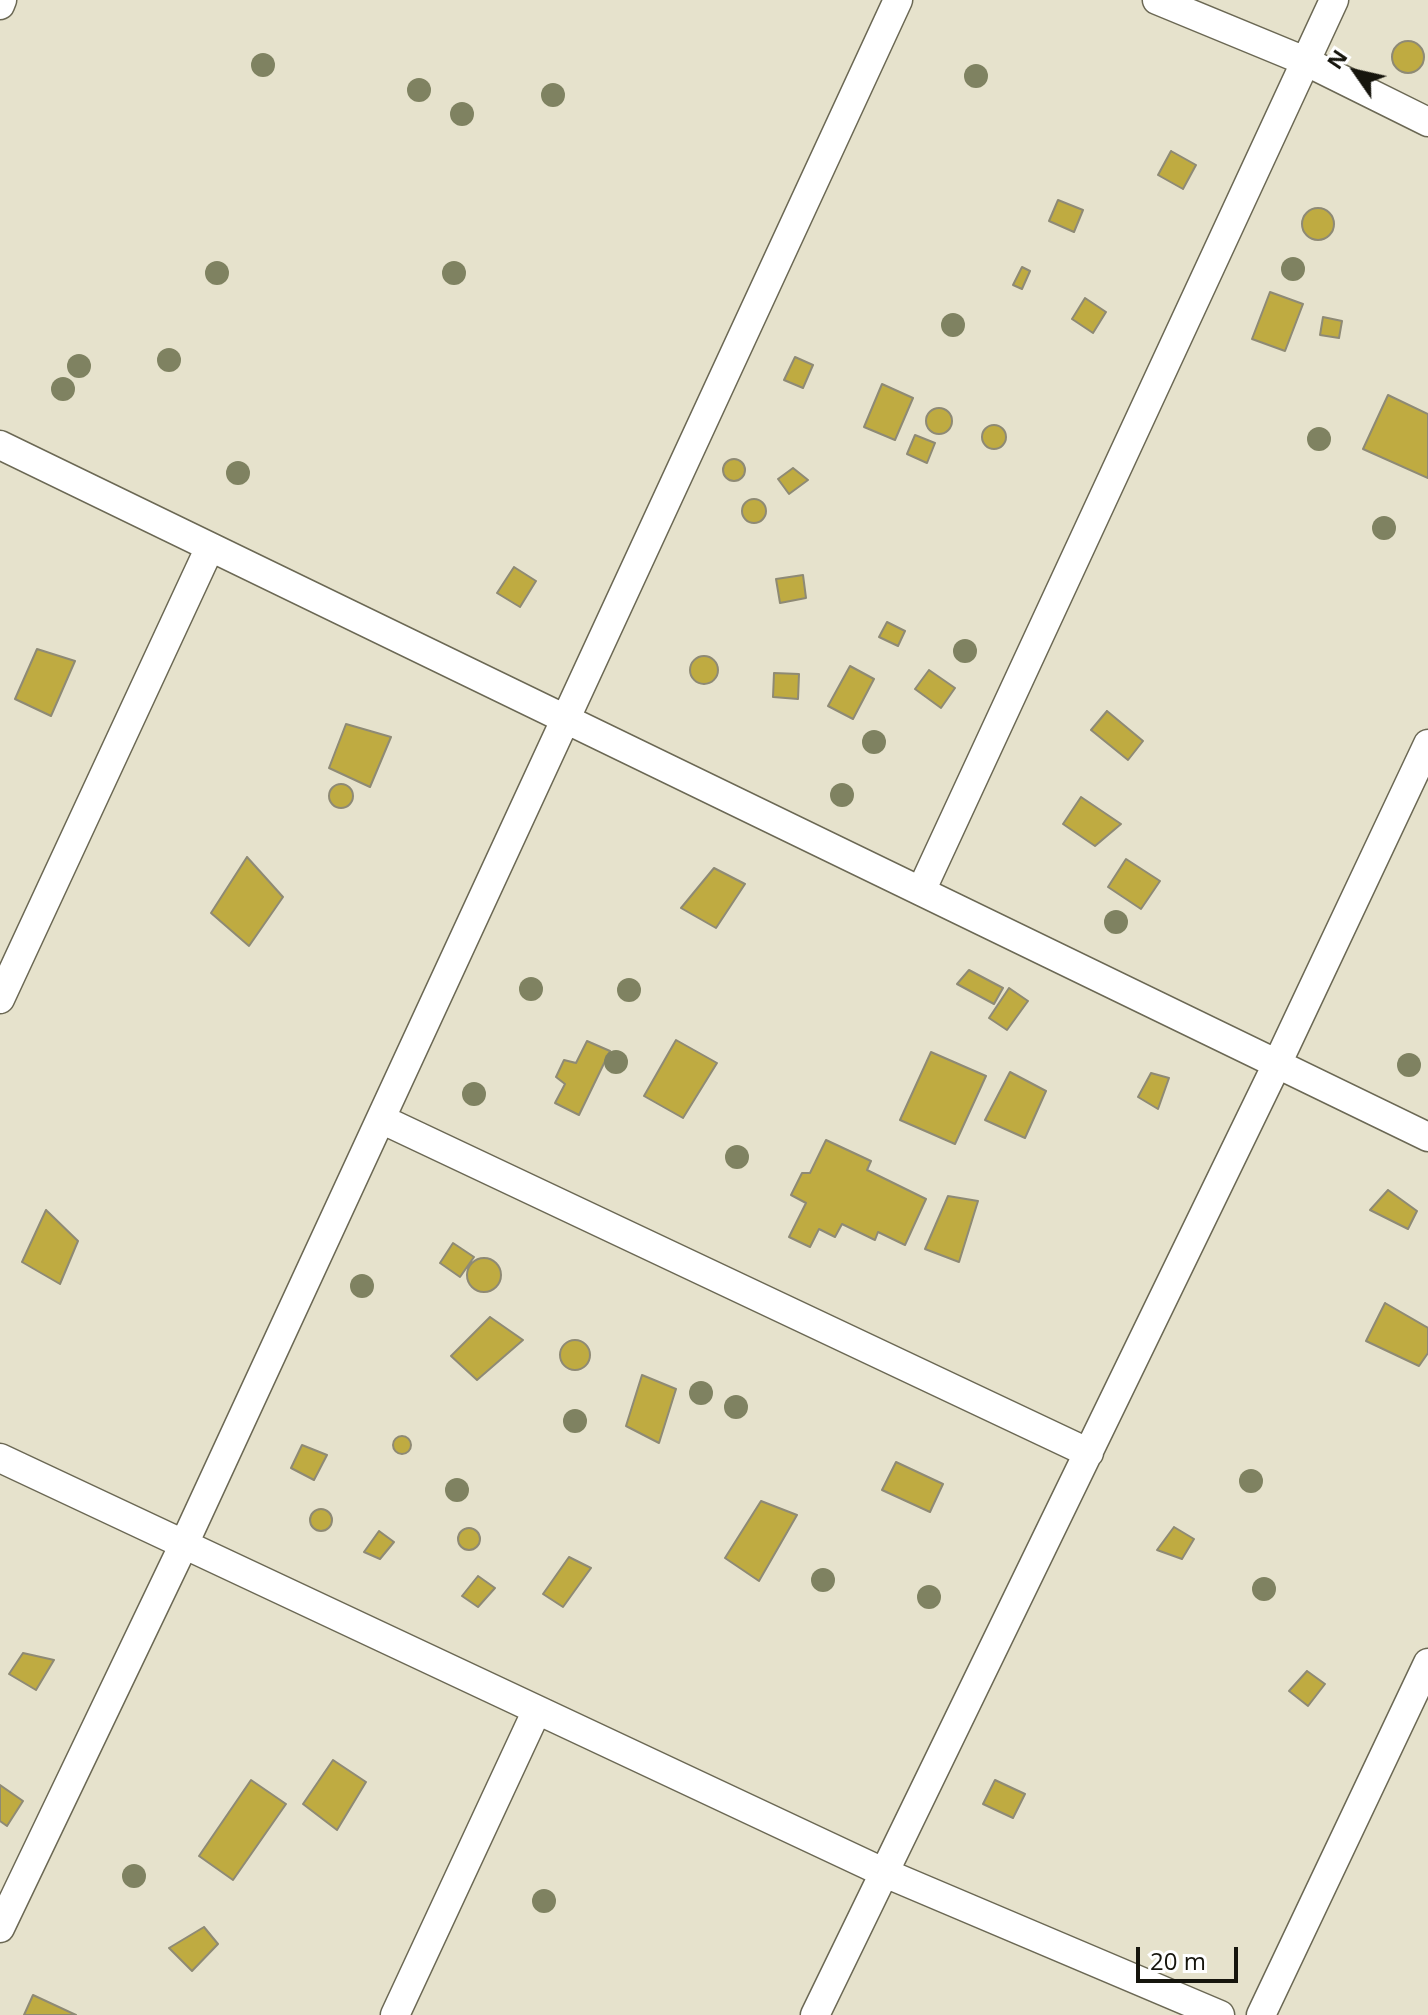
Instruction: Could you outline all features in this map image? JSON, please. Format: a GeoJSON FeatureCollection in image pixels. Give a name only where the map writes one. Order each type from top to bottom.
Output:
{"type":"FeatureCollection","features":[{"type":"Feature","properties":{"kind":"street"},"geometry":{"type":"LineString","coordinates":[[0,1928],[184,1544],[898,0]]}},
{"type":"Feature","properties":{"kind":"street"},"geometry":{"type":"LineString","coordinates":[[1157,0],[1305,61],[1428,122]]}},
{"type":"Feature","properties":{"kind":"street"},"geometry":{"type":"LineString","coordinates":[[921,891],[1334,0]]}},
{"type":"Feature","properties":{"kind":"street"},"geometry":{"type":"LineString","coordinates":[[0,445],[1428,1137]]}},
{"type":"Feature","properties":{"kind":"street"},"geometry":{"type":"LineString","coordinates":[[0,999],[210,547]]}},
{"type":"Feature","properties":{"kind":"street"},"geometry":{"type":"LineString","coordinates":[[815,2015],[1277,1064],[1428,744]]}},
{"type":"Feature","properties":{"kind":"street"},"geometry":{"type":"LineString","coordinates":[[381,1119],[1089,1453]]}},
{"type":"Feature","properties":{"kind":"street"},"geometry":{"type":"LineString","coordinates":[[0,1458],[885,1873],[1220,2015]]}},
{"type":"Feature","properties":{"kind":"street"},"geometry":{"type":"LineString","coordinates":[[1261,2015],[1428,1663]]}},
{"type":"Feature","properties":{"kind":"street"},"geometry":{"type":"LineString","coordinates":[[395,2015],[537,1710]]}},
{"type":"Feature","properties":{"kind":"building"},"geometry":{"type":"Polygon","coordinates":[[[1408,41],[1419,46],[1424,57],[1419,68],[1408,73],[1397,68],[1392,57],[1397,46],[1408,41]]]}},
{"type":"Feature","properties":{"kind":"building"},"geometry":{"type":"Polygon","coordinates":[[[1171,151],[1196,165],[1183,189],[1158,175],[1171,151]]]}},
{"type":"Feature","properties":{"kind":"building"},"geometry":{"type":"Polygon","coordinates":[[[1058,200],[1083,210],[1074,232],[1049,221],[1058,200]]]}},
{"type":"Feature","properties":{"kind":"building"},"geometry":{"type":"Polygon","coordinates":[[[1318,208],[1329,213],[1334,224],[1329,235],[1318,240],[1307,235],[1302,224],[1307,213],[1318,208]]]}},
{"type":"Feature","properties":{"kind":"building"},"geometry":{"type":"Polygon","coordinates":[[[1022,267],[1030,271],[1022,289],[1013,285],[1022,267]]]}},
{"type":"Feature","properties":{"kind":"building"},"geometry":{"type":"Polygon","coordinates":[[[1270,292],[1303,304],[1285,351],[1252,339],[1270,292]]]}},
{"type":"Feature","properties":{"kind":"building"},"geometry":{"type":"Polygon","coordinates":[[[1085,298],[1106,312],[1093,333],[1072,319],[1085,298]]]}},
{"type":"Feature","properties":{"kind":"building"},"geometry":{"type":"Polygon","coordinates":[[[1323,317],[1342,321],[1339,338],[1320,335],[1323,317]]]}},
{"type":"Feature","properties":{"kind":"building"},"geometry":{"type":"Polygon","coordinates":[[[795,357],[813,365],[803,388],[784,380],[795,357]]]}},
{"type":"Feature","properties":{"kind":"building"},"geometry":{"type":"Polygon","coordinates":[[[882,384],[913,398],[895,440],[864,427],[882,384]]]}},
{"type":"Feature","properties":{"kind":"building"},"geometry":{"type":"Polygon","coordinates":[[[1388,395],[1428,414],[1428,478],[1363,449],[1388,395]]]}},
{"type":"Feature","properties":{"kind":"building"},"geometry":{"type":"Polygon","coordinates":[[[939,408],[948,412],[952,421],[948,430],[939,434],[930,430],[926,421],[930,412],[939,408]]]}},
{"type":"Feature","properties":{"kind":"building"},"geometry":{"type":"Polygon","coordinates":[[[994,425],[1005,432],[1006,437],[999,448],[994,449],[983,442],[982,437],[989,426],[994,425]]]}},
{"type":"Feature","properties":{"kind":"building"},"geometry":{"type":"Polygon","coordinates":[[[915,435],[935,443],[927,463],[907,454],[915,435]]]}},
{"type":"Feature","properties":{"kind":"building"},"geometry":{"type":"Polygon","coordinates":[[[734,459],[742,462],[745,470],[742,478],[734,481],[726,478],[723,470],[726,462],[734,459]]]}},
{"type":"Feature","properties":{"kind":"building"},"geometry":{"type":"Polygon","coordinates":[[[793,468],[808,480],[789,494],[778,479],[793,468]]]}},
{"type":"Feature","properties":{"kind":"building"},"geometry":{"type":"Polygon","coordinates":[[[754,499],[765,506],[766,511],[759,522],[754,523],[743,516],[742,511],[749,500],[754,499]]]}},
{"type":"Feature","properties":{"kind":"building"},"geometry":{"type":"Polygon","coordinates":[[[514,567],[536,581],[520,607],[497,593],[514,567]]]}},
{"type":"Feature","properties":{"kind":"building"},"geometry":{"type":"Polygon","coordinates":[[[803,575],[806,598],[780,603],[776,579],[803,575]]]}},
{"type":"Feature","properties":{"kind":"building"},"geometry":{"type":"Polygon","coordinates":[[[887,622],[905,631],[898,646],[879,637],[887,622]]]}},
{"type":"Feature","properties":{"kind":"building"},"geometry":{"type":"Polygon","coordinates":[[[37,649],[75,661],[51,716],[15,699],[37,649]]]}},
{"type":"Feature","properties":{"kind":"building"},"geometry":{"type":"Polygon","coordinates":[[[704,656],[714,660],[718,670],[714,680],[704,684],[694,680],[690,670],[694,660],[704,656]]]}},
{"type":"Feature","properties":{"kind":"building"},"geometry":{"type":"Polygon","coordinates":[[[850,666],[874,679],[853,719],[828,706],[850,666]]]}},
{"type":"Feature","properties":{"kind":"building"},"geometry":{"type":"Polygon","coordinates":[[[929,670],[955,688],[941,708],[915,689],[929,670]]]}},
{"type":"Feature","properties":{"kind":"building"},"geometry":{"type":"Polygon","coordinates":[[[774,673],[799,674],[798,699],[773,697],[774,673]]]}},
{"type":"Feature","properties":{"kind":"building"},"geometry":{"type":"Polygon","coordinates":[[[1107,711],[1143,741],[1128,760],[1091,730],[1107,711]]]}},
{"type":"Feature","properties":{"kind":"building"},"geometry":{"type":"Polygon","coordinates":[[[346,724],[391,737],[370,787],[329,768],[346,724]]]}},
{"type":"Feature","properties":{"kind":"building"},"geometry":{"type":"Polygon","coordinates":[[[341,784],[350,787],[353,796],[350,805],[341,808],[332,805],[329,796],[332,787],[341,784]]]}},
{"type":"Feature","properties":{"kind":"building"},"geometry":{"type":"Polygon","coordinates":[[[1081,797],[1121,824],[1095,846],[1063,824],[1081,797]]]}},
{"type":"Feature","properties":{"kind":"building"},"geometry":{"type":"Polygon","coordinates":[[[247,857],[283,897],[249,946],[211,913],[247,857]]]}},
{"type":"Feature","properties":{"kind":"building"},"geometry":{"type":"Polygon","coordinates":[[[1126,859],[1160,881],[1141,909],[1108,887],[1126,859]]]}},
{"type":"Feature","properties":{"kind":"building"},"geometry":{"type":"Polygon","coordinates":[[[714,868],[745,884],[716,928],[681,908],[714,868]]]}},
{"type":"Feature","properties":{"kind":"building"},"geometry":{"type":"Polygon","coordinates":[[[969,970],[1003,988],[994,1004],[957,984],[969,970]]]}},
{"type":"Feature","properties":{"kind":"building"},"geometry":{"type":"Polygon","coordinates":[[[1009,988],[1028,1001],[1007,1030],[989,1018],[1009,988]]]}},
{"type":"Feature","properties":{"kind":"building"},"geometry":{"type":"Polygon","coordinates":[[[676,1040],[717,1063],[683,1118],[644,1096],[676,1040]]]}},
{"type":"Feature","properties":{"kind":"building"},"geometry":{"type":"Polygon","coordinates":[[[587,1041],[610,1051],[579,1115],[555,1103],[565,1084],[556,1077],[564,1060],[576,1063],[587,1041]]]}},
{"type":"Feature","properties":{"kind":"building"},"geometry":{"type":"Polygon","coordinates":[[[931,1052],[986,1076],[955,1144],[900,1120],[931,1052]]]}},
{"type":"Feature","properties":{"kind":"building"},"geometry":{"type":"Polygon","coordinates":[[[1010,1072],[1046,1091],[1025,1138],[985,1120],[1010,1072]]]}},
{"type":"Feature","properties":{"kind":"building"},"geometry":{"type":"Polygon","coordinates":[[[1151,1073],[1169,1078],[1158,1109],[1138,1097],[1151,1073]]]}},
{"type":"Feature","properties":{"kind":"building"},"geometry":{"type":"Polygon","coordinates":[[[826,1140],[871,1161],[867,1170],[926,1199],[905,1245],[878,1232],[875,1240],[842,1224],[835,1237],[819,1229],[810,1247],[789,1237],[806,1203],[791,1195],[802,1173],[810,1173],[826,1140]]]}},
{"type":"Feature","properties":{"kind":"building"},"geometry":{"type":"Polygon","coordinates":[[[1388,1190],[1417,1211],[1408,1229],[1370,1210],[1388,1190]]]}},
{"type":"Feature","properties":{"kind":"building"},"geometry":{"type":"Polygon","coordinates":[[[948,1196],[978,1201],[959,1262],[925,1249],[948,1196]]]}},
{"type":"Feature","properties":{"kind":"building"},"geometry":{"type":"Polygon","coordinates":[[[46,1210],[78,1241],[60,1284],[22,1262],[46,1210]]]}},
{"type":"Feature","properties":{"kind":"building"},"geometry":{"type":"Polygon","coordinates":[[[453,1243],[474,1257],[460,1277],[440,1263],[453,1243]]]}},
{"type":"Feature","properties":{"kind":"building"},"geometry":{"type":"Polygon","coordinates":[[[484,1258],[496,1263],[501,1275],[496,1287],[484,1292],[472,1287],[467,1275],[472,1263],[484,1258]]]}},
{"type":"Feature","properties":{"kind":"building"},"geometry":{"type":"Polygon","coordinates":[[[1385,1303],[1428,1328],[1428,1353],[1419,1366],[1366,1341],[1385,1303]]]}},
{"type":"Feature","properties":{"kind":"building"},"geometry":{"type":"Polygon","coordinates":[[[490,1317],[523,1340],[477,1380],[451,1356],[490,1317]]]}},
{"type":"Feature","properties":{"kind":"building"},"geometry":{"type":"Polygon","coordinates":[[[575,1340],[586,1344],[590,1355],[586,1366],[575,1370],[564,1366],[560,1355],[564,1344],[575,1340]]]}},
{"type":"Feature","properties":{"kind":"building"},"geometry":{"type":"Polygon","coordinates":[[[642,1375],[676,1389],[659,1443],[626,1426],[642,1375]]]}},
{"type":"Feature","properties":{"kind":"building"},"geometry":{"type":"Polygon","coordinates":[[[398,1436],[406,1436],[411,1445],[409,1452],[398,1454],[393,1449],[393,1441],[398,1436]]]}},
{"type":"Feature","properties":{"kind":"building"},"geometry":{"type":"Polygon","coordinates":[[[302,1445],[327,1455],[314,1480],[291,1468],[302,1445]]]}},
{"type":"Feature","properties":{"kind":"building"},"geometry":{"type":"Polygon","coordinates":[[[896,1462],[943,1484],[930,1512],[882,1490],[896,1462]]]}},
{"type":"Feature","properties":{"kind":"building"},"geometry":{"type":"Polygon","coordinates":[[[761,1501],[797,1515],[759,1581],[725,1558],[761,1501]]]}},
{"type":"Feature","properties":{"kind":"building"},"geometry":{"type":"Polygon","coordinates":[[[321,1509],[329,1512],[332,1520],[329,1528],[321,1531],[313,1528],[310,1520],[313,1512],[321,1509]]]}},
{"type":"Feature","properties":{"kind":"building"},"geometry":{"type":"Polygon","coordinates":[[[1174,1527],[1194,1539],[1182,1559],[1157,1550],[1174,1527]]]}},
{"type":"Feature","properties":{"kind":"building"},"geometry":{"type":"Polygon","coordinates":[[[469,1528],[477,1531],[480,1539],[477,1547],[469,1550],[461,1547],[458,1539],[461,1531],[469,1528]]]}},
{"type":"Feature","properties":{"kind":"building"},"geometry":{"type":"Polygon","coordinates":[[[379,1531],[394,1542],[380,1559],[364,1552],[379,1531]]]}},
{"type":"Feature","properties":{"kind":"building"},"geometry":{"type":"Polygon","coordinates":[[[569,1557],[591,1568],[563,1607],[543,1594],[569,1557]]]}},
{"type":"Feature","properties":{"kind":"building"},"geometry":{"type":"Polygon","coordinates":[[[478,1576],[495,1588],[478,1607],[462,1596],[478,1576]]]}},
{"type":"Feature","properties":{"kind":"building"},"geometry":{"type":"Polygon","coordinates":[[[23,1653],[54,1660],[36,1690],[9,1674],[23,1653]]]}},
{"type":"Feature","properties":{"kind":"building"},"geometry":{"type":"Polygon","coordinates":[[[1307,1671],[1325,1684],[1308,1706],[1289,1691],[1307,1671]]]}},
{"type":"Feature","properties":{"kind":"building"},"geometry":{"type":"Polygon","coordinates":[[[333,1760],[366,1782],[337,1830],[303,1804],[333,1760]]]}},
{"type":"Feature","properties":{"kind":"building"},"geometry":{"type":"Polygon","coordinates":[[[251,1780],[286,1804],[233,1880],[199,1856],[251,1780]]]}},
{"type":"Feature","properties":{"kind":"building"},"geometry":{"type":"Polygon","coordinates":[[[995,1780],[1025,1794],[1013,1818],[983,1804],[995,1780]]]}},
{"type":"Feature","properties":{"kind":"building"},"geometry":{"type":"Polygon","coordinates":[[[0,1785],[23,1801],[7,1826],[0,1821],[0,1785]]]}},
{"type":"Feature","properties":{"kind":"building"},"geometry":{"type":"Polygon","coordinates":[[[204,1927],[218,1944],[192,1971],[169,1948],[204,1927]]]}},
{"type":"Feature","properties":{"kind":"building"},"geometry":{"type":"Polygon","coordinates":[[[33,1995],[76,2015],[24,2015],[33,1995]]]}}]}
